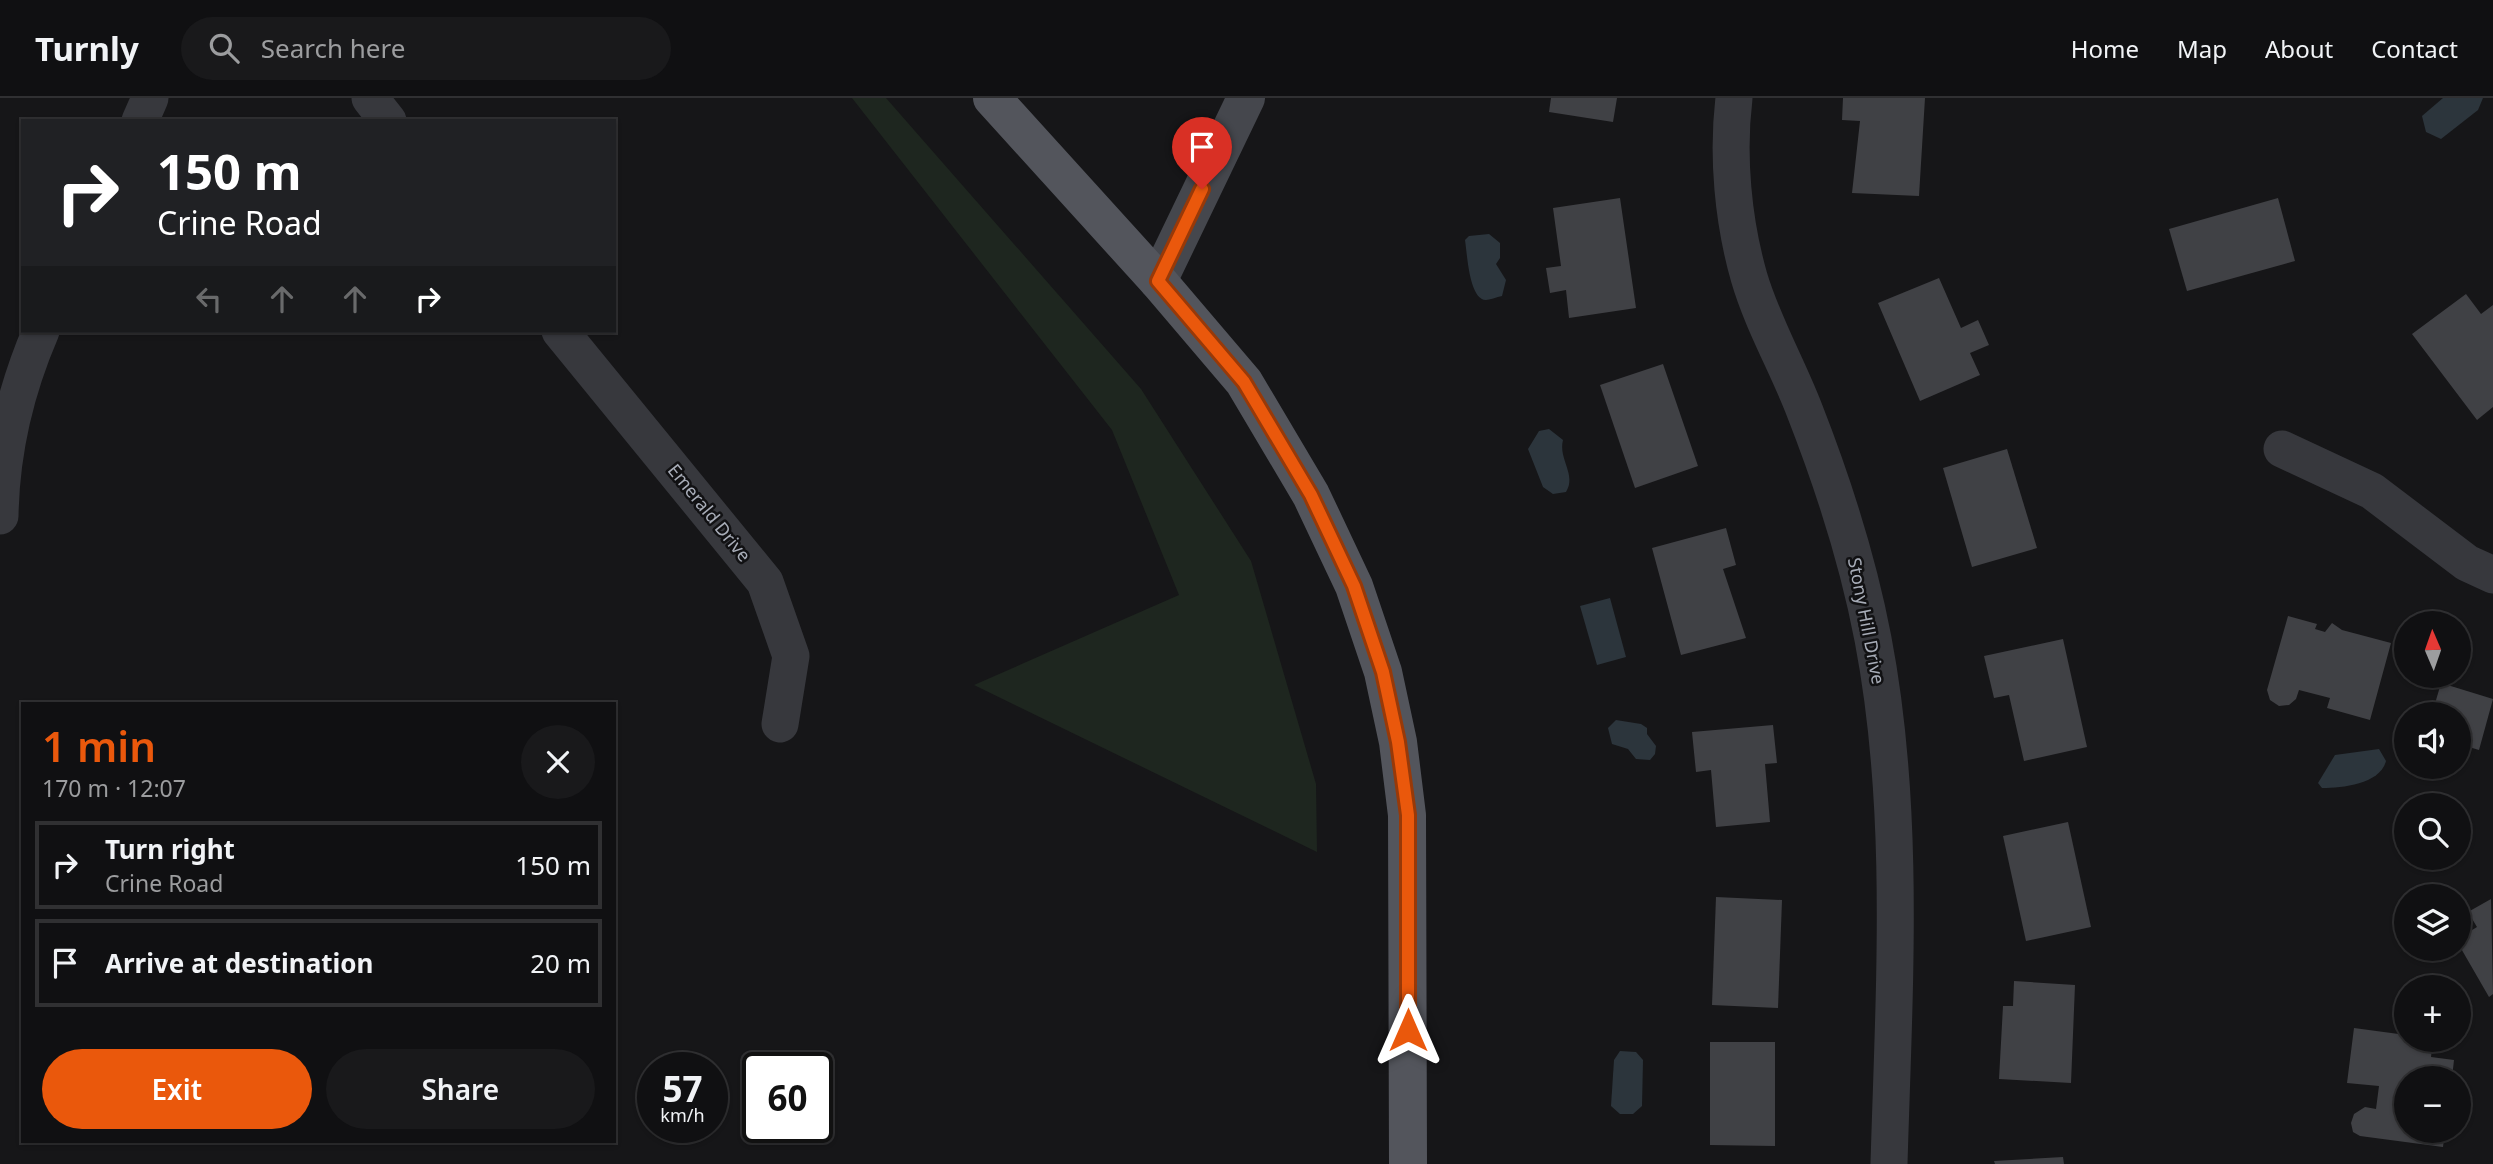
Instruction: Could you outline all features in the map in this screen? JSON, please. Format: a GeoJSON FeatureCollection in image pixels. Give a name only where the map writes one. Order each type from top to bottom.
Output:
{"type":"FeatureCollection","features":[{"type":"Feature","properties":{"kind":"main road"},"geometry":{"type":"LineString","coordinates":[[992,98],[1158,281],[1244,382],[1311,495],[1354,586],[1383,672],[1398,742],[1408,815],[1408,1164]]}},
{"type":"Feature","properties":{"kind":"street"},"geometry":{"type":"LineString","coordinates":[[140,119],[150,98]]}},
{"type":"Feature","properties":{"kind":"street"},"geometry":{"type":"LineString","coordinates":[[370,98],[386,119]]}},
{"type":"Feature","properties":{"kind":"street"},"geometry":{"type":"LineString","coordinates":[[1158,281],[1246,98]]}},
{"type":"Feature","properties":{"kind":"street","name":"Stony Hill Drive"},"geometry":{"type":"LineString","coordinates":[[1734,98],[1731,137],[1734,192],[1750,279],[1836,496],[1856,564],[1874,641],[1890,770],[1895,910],[1889,1164]]}},
{"type":"Feature","properties":{"kind":"street"},"geometry":{"type":"LineString","coordinates":[[0,516],[5,454],[14,408],[40,333]]}},
{"type":"Feature","properties":{"kind":"street","name":"Emerald Drive"},"geometry":{"type":"LineString","coordinates":[[562,333],[765,582],[791,656],[780,724]]}},
{"type":"Feature","properties":{"kind":"street"},"geometry":{"type":"LineString","coordinates":[[2282,449],[2372,491],[2467,563],[2493,575]]}},
{"type":"Feature","properties":{"kind":"shaded area"},"geometry":{"type":"Polygon","coordinates":[[[852,98],[886,98],[1141,389],[1251,561],[1316,784],[1317,852],[974,685],[1179,595],[1112,430],[852,98]]]}},
{"type":"Feature","properties":{"kind":"shaded area"},"geometry":{"type":"Polygon","coordinates":[[[2443,98],[2483,98],[2478,110],[2441,139],[2426,132],[2422,116],[2443,98]]]}},
{"type":"Feature","properties":{"kind":"shaded area"},"geometry":{"type":"Polygon","coordinates":[[[1489,234],[1500,243],[1500,258],[1496,264],[1506,280],[1502,296],[1486,300],[1480,298],[1472,284],[1465,240],[1469,236],[1489,234]]]}},
{"type":"Feature","properties":{"kind":"shaded area"},"geometry":{"type":"Polygon","coordinates":[[[1549,429],[1563,440],[1563,454],[1569,473],[1566,492],[1553,494],[1543,487],[1528,449],[1539,431],[1549,429]]]}},
{"type":"Feature","properties":{"kind":"shaded area"},"geometry":{"type":"Polygon","coordinates":[[[1610,598],[1626,657],[1597,665],[1580,606],[1610,598]]]}},
{"type":"Feature","properties":{"kind":"shaded area"},"geometry":{"type":"Polygon","coordinates":[[[1616,720],[1641,724],[1647,728],[1647,734],[1656,746],[1655,754],[1650,760],[1636,759],[1628,749],[1612,744],[1608,728],[1616,720]]]}},
{"type":"Feature","properties":{"kind":"shaded area"},"geometry":{"type":"Polygon","coordinates":[[[2379,749],[2386,761],[2382,769],[2369,780],[2331,788],[2322,788],[2318,783],[2335,755],[2379,749]]]}},
{"type":"Feature","properties":{"kind":"shaded area"},"geometry":{"type":"Polygon","coordinates":[[[1620,1051],[1636,1052],[1643,1060],[1642,1106],[1633,1114],[1620,1114],[1611,1106],[1614,1060],[1620,1051]]]}},
{"type":"Feature","properties":{"kind":"building"},"geometry":{"type":"Polygon","coordinates":[[[1551,98],[1617,98],[1613,122],[1549,112],[1551,98]]]}},
{"type":"Feature","properties":{"kind":"building"},"geometry":{"type":"Polygon","coordinates":[[[1843,98],[1925,98],[1919,196],[1852,193],[1860,121],[1842,120],[1843,98]]]}},
{"type":"Feature","properties":{"kind":"building"},"geometry":{"type":"Polygon","coordinates":[[[1620,198],[1636,308],[1569,318],[1566,290],[1550,293],[1546,268],[1561,266],[1553,208],[1620,198]]]}},
{"type":"Feature","properties":{"kind":"building"},"geometry":{"type":"Polygon","coordinates":[[[2278,198],[2295,261],[2187,291],[2169,229],[2278,198]]]}},
{"type":"Feature","properties":{"kind":"building"},"geometry":{"type":"Polygon","coordinates":[[[1939,278],[1961,328],[1978,320],[1989,345],[1970,353],[1980,375],[1920,401],[1878,303],[1939,278]]]}},
{"type":"Feature","properties":{"kind":"building"},"geometry":{"type":"Polygon","coordinates":[[[2466,294],[2481,314],[2493,305],[2493,407],[2477,420],[2412,334],[2466,294]]]}},
{"type":"Feature","properties":{"kind":"building"},"geometry":{"type":"Polygon","coordinates":[[[1663,364],[1698,466],[1635,488],[1600,385],[1663,364]]]}},
{"type":"Feature","properties":{"kind":"building"},"geometry":{"type":"Polygon","coordinates":[[[2007,449],[2037,548],[1972,567],[1943,468],[2007,449]]]}},
{"type":"Feature","properties":{"kind":"building"},"geometry":{"type":"Polygon","coordinates":[[[1726,528],[1736,565],[1723,569],[1746,638],[1681,655],[1652,548],[1726,528]]]}},
{"type":"Feature","properties":{"kind":"building"},"geometry":{"type":"Polygon","coordinates":[[[2288,616],[2317,624],[2315,629],[2325,632],[2332,623],[2342,630],[2391,643],[2370,720],[2327,708],[2330,698],[2299,690],[2296,699],[2289,705],[2279,706],[2270,700],[2267,690],[2288,616]]]}},
{"type":"Feature","properties":{"kind":"building"},"geometry":{"type":"Polygon","coordinates":[[[2063,639],[2087,747],[2024,761],[2009,695],[1994,698],[1984,656],[2063,639]]]}},
{"type":"Feature","properties":{"kind":"building"},"geometry":{"type":"Polygon","coordinates":[[[2440,688],[2457,688],[2493,699],[2479,750],[2471,748],[2471,702],[2435,702],[2440,688]]]}},
{"type":"Feature","properties":{"kind":"building"},"geometry":{"type":"Polygon","coordinates":[[[1773,725],[1777,763],[1765,764],[1770,822],[1716,827],[1711,770],[1696,772],[1692,732],[1773,725]]]}},
{"type":"Feature","properties":{"kind":"building"},"geometry":{"type":"Polygon","coordinates":[[[2068,822],[2091,927],[2026,941],[2003,836],[2068,822]]]}},
{"type":"Feature","properties":{"kind":"building"},"geometry":{"type":"Polygon","coordinates":[[[1716,897],[1782,900],[1778,1008],[1712,1005],[1716,897]]]}},
{"type":"Feature","properties":{"kind":"building"},"geometry":{"type":"Polygon","coordinates":[[[2491,899],[2493,994],[2489,997],[2468,961],[2471,961],[2471,931],[2477,927],[2471,917],[2471,910],[2491,899]]]}},
{"type":"Feature","properties":{"kind":"building"},"geometry":{"type":"Polygon","coordinates":[[[2014,981],[2075,985],[2071,1083],[1999,1079],[2003,1006],[2013,1006],[2014,981]]]}},
{"type":"Feature","properties":{"kind":"building"},"geometry":{"type":"Polygon","coordinates":[[[2354,1028],[2394,1033],[2394,1052],[2432,1052],[2431,1057],[2454,1060],[2453,1066],[2394,1066],[2394,1141],[2360,1136],[2353,1132],[2351,1123],[2354,1114],[2365,1107],[2376,1109],[2379,1086],[2347,1083],[2354,1028]]]}},
{"type":"Feature","properties":{"kind":"building"},"geometry":{"type":"Polygon","coordinates":[[[1710,1042],[1775,1042],[1775,1146],[1710,1145],[1710,1042]]]}},
{"type":"Feature","properties":{"kind":"building"},"geometry":{"type":"Polygon","coordinates":[[[2413,1143],[2443,1143],[2443,1147],[2413,1143]]]}},
{"type":"Feature","properties":{"kind":"building"},"geometry":{"type":"Polygon","coordinates":[[[2063,1157],[2064,1164],[1995,1164],[1994,1161],[2063,1157]]]}},
{"type":"Feature","properties":{"kind":"route"},"geometry":{"type":"LineString","coordinates":[[1202,189],[1158,281],[1244,382],[1311,495],[1354,586],[1383,672],[1398,742],[1408,815],[1408,1030]]}}]}
